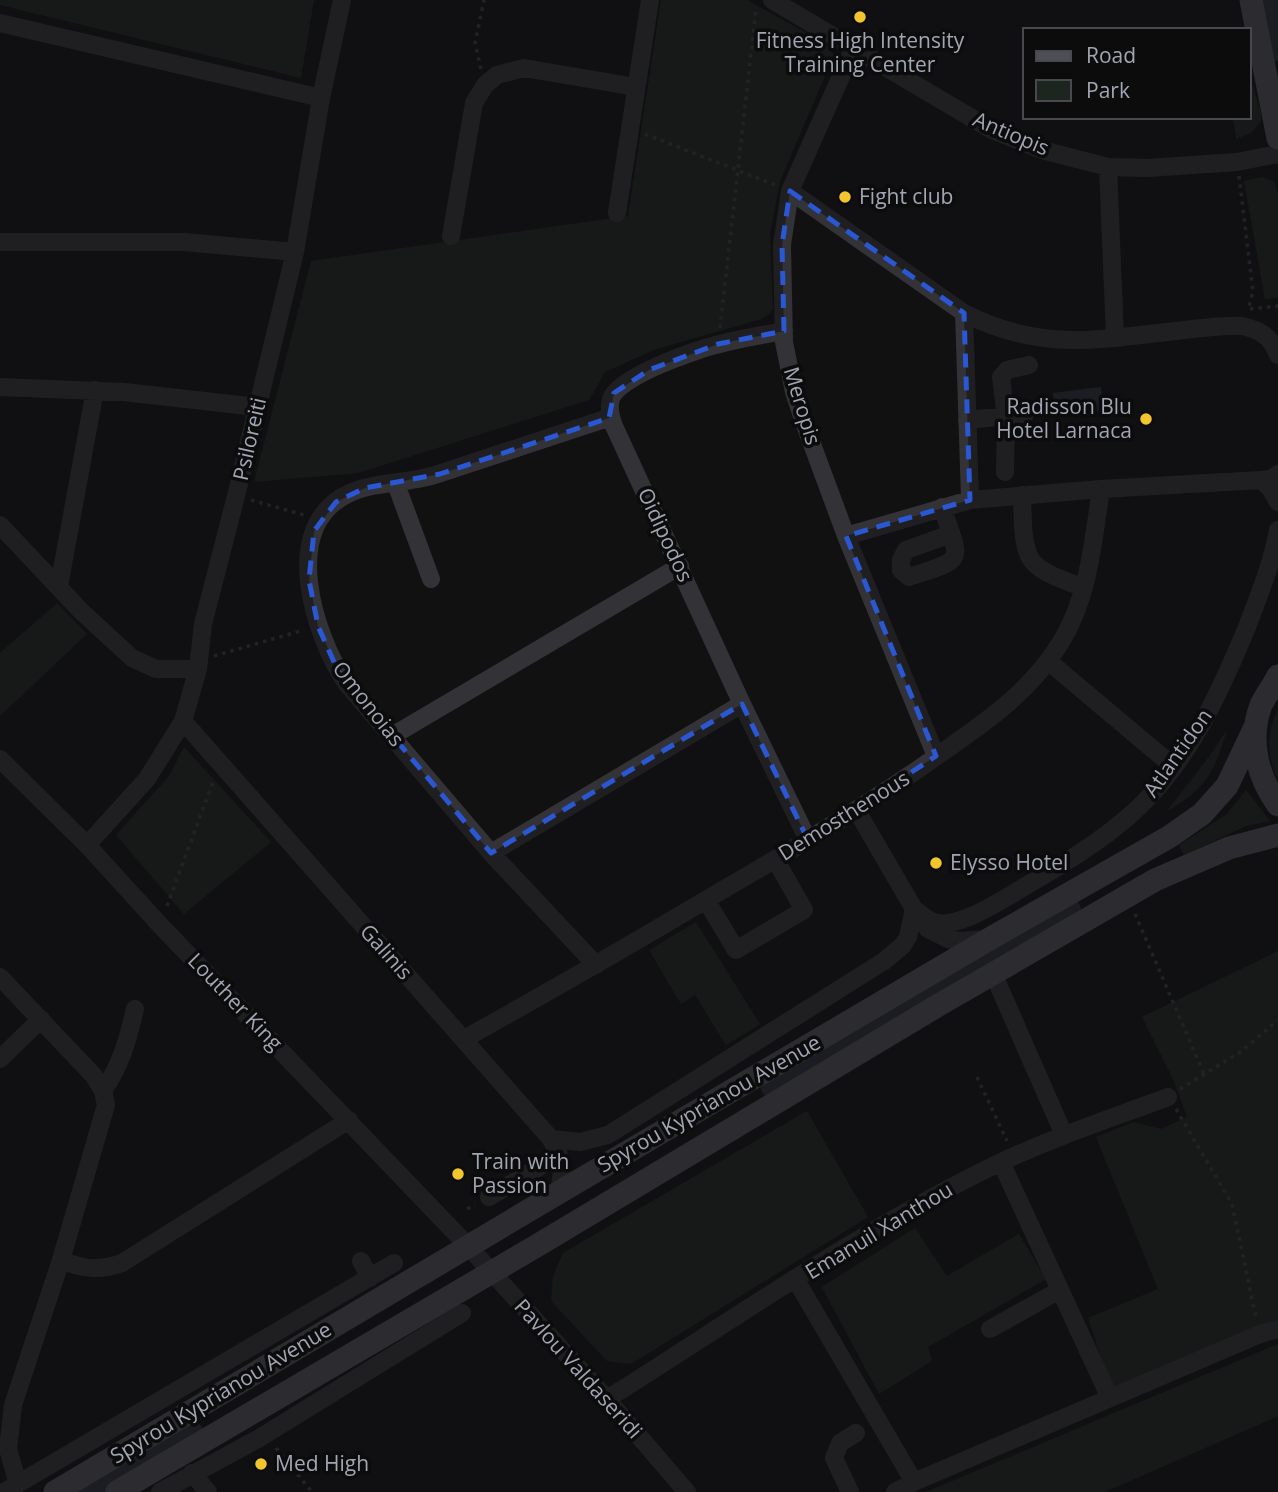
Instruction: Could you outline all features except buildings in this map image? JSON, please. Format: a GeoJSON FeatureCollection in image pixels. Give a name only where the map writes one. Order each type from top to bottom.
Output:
{"type":"FeatureCollection","features":[{"type":"Feature","properties":{"kind":"main road"},"geometry":{"type":"LineString","coordinates":[[1251,0],[1278,138]]}},
{"type":"Feature","properties":{"kind":"main road","name":"Spyrou Kyprianou Avenue"},"geometry":{"type":"LineString","coordinates":[[55,1492],[991,938],[1169,837],[1202,814],[1227,786],[1255,727],[1263,702],[1278,677]]}},
{"type":"Feature","properties":{"kind":"main road"},"geometry":{"type":"LineString","coordinates":[[1255,727],[1256,761],[1265,785],[1278,805]]}},
{"type":"Feature","properties":{"kind":"main road","name":"Spyrou Kyprianou Avenue"},"geometry":{"type":"LineString","coordinates":[[117,1492],[1156,880],[1229,848],[1278,835]]}},
{"type":"Feature","properties":{"kind":"street","name":"Psiloreiti"},"geometry":{"type":"LineString","coordinates":[[87,845],[147,779],[183,721],[198,665],[203,624],[295,252],[321,98],[342,0]]}},
{"type":"Feature","properties":{"kind":"street"},"geometry":{"type":"LineString","coordinates":[[617,213],[650,0]]}},
{"type":"Feature","properties":{"kind":"street","name":"Antiopis"},"geometry":{"type":"LineString","coordinates":[[772,0],[992,130],[1042,150],[1108,167],[1147,168],[1237,162],[1278,154]]}},
{"type":"Feature","properties":{"kind":"street"},"geometry":{"type":"LineString","coordinates":[[0,23],[321,98]]}},
{"type":"Feature","properties":{"kind":"street","name":"Meropis"},"geometry":{"type":"LineString","coordinates":[[854,47],[790,191],[782,245],[784,331],[796,398],[846,536],[936,756]]}},
{"type":"Feature","properties":{"kind":"street"},"geometry":{"type":"LineString","coordinates":[[451,236],[474,103],[485,85],[497,75],[524,68],[636,87]]}},
{"type":"Feature","properties":{"kind":"street"},"geometry":{"type":"LineString","coordinates":[[1108,167],[1115,337]]}},
{"type":"Feature","properties":{"kind":"street"},"geometry":{"type":"LineString","coordinates":[[790,191],[964,313],[987,324],[1032,338],[1068,341],[1242,326],[1263,332],[1278,355]]}},
{"type":"Feature","properties":{"kind":"street"},"geometry":{"type":"LineString","coordinates":[[0,242],[196,242],[295,252]]}},
{"type":"Feature","properties":{"kind":"street"},"geometry":{"type":"LineString","coordinates":[[964,313],[970,499]]}},
{"type":"Feature","properties":{"kind":"street"},"geometry":{"type":"LineString","coordinates":[[319,520],[326,510],[347,494],[365,488],[433,476],[611,418],[610,400],[625,382],[718,344],[784,331]]}},
{"type":"Feature","properties":{"kind":"street"},"geometry":{"type":"LineString","coordinates":[[1005,472],[1006,418],[1001,377],[1007,370],[1029,365]]}},
{"type":"Feature","properties":{"kind":"street"},"geometry":{"type":"LineString","coordinates":[[0,387],[95,390],[257,407]]}},
{"type":"Feature","properties":{"kind":"street"},"geometry":{"type":"LineString","coordinates":[[59,586],[95,390]]}},
{"type":"Feature","properties":{"kind":"street"},"geometry":{"type":"LineString","coordinates":[[967,420],[1025,414]]}},
{"type":"Feature","properties":{"kind":"street","name":"Oidipodos"},"geometry":{"type":"LineString","coordinates":[[611,418],[808,841]]}},
{"type":"Feature","properties":{"kind":"street"},"geometry":{"type":"LineString","coordinates":[[846,536],[970,499],[1269,477],[1270,488],[1278,502]]}},
{"type":"Feature","properties":{"kind":"street"},"geometry":{"type":"LineString","coordinates":[[396,484],[431,579]]}},
{"type":"Feature","properties":{"kind":"street","name":"Demosthenous"},"geometry":{"type":"LineString","coordinates":[[464,1039],[808,841],[857,811],[998,713],[1030,684],[1069,627],[1083,588],[1101,489]]}},
{"type":"Feature","properties":{"kind":"street"},"geometry":{"type":"LineString","coordinates":[[1022,495],[1026,550],[1031,561],[1040,569],[1083,588]]}},
{"type":"Feature","properties":{"kind":"street"},"geometry":{"type":"LineString","coordinates":[[942,508],[951,534]]}},
{"type":"Feature","properties":{"kind":"street","name":"Omonoias"},"geometry":{"type":"LineString","coordinates":[[319,520],[311,541],[308,565],[311,591],[318,625],[338,671],[491,853],[596,965]]}},
{"type":"Feature","properties":{"kind":"street"},"geometry":{"type":"LineString","coordinates":[[0,525],[106,636],[132,658],[156,668],[198,665]]}},
{"type":"Feature","properties":{"kind":"street","name":"Atlantidon"},"geometry":{"type":"LineString","coordinates":[[914,909],[932,922],[960,920],[991,906],[1095,843],[1139,808],[1170,771],[1207,716],[1265,580],[1278,530]]}},
{"type":"Feature","properties":{"kind":"street"},"geometry":{"type":"LineString","coordinates":[[392,736],[680,566]]}},
{"type":"Feature","properties":{"kind":"street"},"geometry":{"type":"LineString","coordinates":[[1048,661],[1170,771]]}},
{"type":"Feature","properties":{"kind":"street"},"geometry":{"type":"LineString","coordinates":[[491,853],[742,704]]}},
{"type":"Feature","properties":{"kind":"street"},"geometry":{"type":"LineString","coordinates":[[1087,708],[1170,771]]}},
{"type":"Feature","properties":{"kind":"street","name":"Galinis"},"geometry":{"type":"LineString","coordinates":[[183,721],[551,1139],[559,1156],[563,1176],[558,1193]]}},
{"type":"Feature","properties":{"kind":"street","name":"Louther King"},"geometry":{"type":"LineString","coordinates":[[0,759],[87,845],[160,925],[468,1246]]}},
{"type":"Feature","properties":{"kind":"street"},"geometry":{"type":"LineString","coordinates":[[857,811],[928,929],[948,939],[960,941],[991,938]]}},
{"type":"Feature","properties":{"kind":"street"},"geometry":{"type":"LineString","coordinates":[[706,900],[736,950],[804,910],[775,859]]}},
{"type":"Feature","properties":{"kind":"street"},"geometry":{"type":"LineString","coordinates":[[551,1139],[580,1142],[608,1135],[853,981],[903,945],[911,927],[914,909]]}},
{"type":"Feature","properties":{"kind":"street"},"geometry":{"type":"LineString","coordinates":[[993,974],[1065,1135]]}},
{"type":"Feature","properties":{"kind":"street"},"geometry":{"type":"LineString","coordinates":[[0,978],[94,1076],[103,1091],[105,1113],[61,1260],[13,1405],[8,1449],[11,1488],[394,1263]]}},
{"type":"Feature","properties":{"kind":"street"},"geometry":{"type":"LineString","coordinates":[[103,1091],[116,1073],[123,1056],[135,1009]]}},
{"type":"Feature","properties":{"kind":"street"},"geometry":{"type":"LineString","coordinates":[[0,1059],[41,1019]]}},
{"type":"Feature","properties":{"kind":"street","name":"Emanuil Xanthou"},"geometry":{"type":"LineString","coordinates":[[607,1399],[863,1236],[1001,1162],[1168,1097]]}},
{"type":"Feature","properties":{"kind":"street"},"geometry":{"type":"LineString","coordinates":[[61,1260],[79,1267],[97,1269],[122,1263],[349,1120]]}},
{"type":"Feature","properties":{"kind":"street"},"geometry":{"type":"LineString","coordinates":[[489,1197],[559,1156]]}},
{"type":"Feature","properties":{"kind":"street"},"geometry":{"type":"LineString","coordinates":[[1001,1162],[1110,1398]]}},
{"type":"Feature","properties":{"kind":"street","name":"Pavlou Valdaseridi"},"geometry":{"type":"LineString","coordinates":[[468,1246],[607,1399],[682,1491]]}},
{"type":"Feature","properties":{"kind":"street"},"geometry":{"type":"LineString","coordinates":[[361,1261],[370,1278]]}},
{"type":"Feature","properties":{"kind":"street"},"geometry":{"type":"LineString","coordinates":[[796,1280],[914,1482]]}},
{"type":"Feature","properties":{"kind":"street"},"geometry":{"type":"LineString","coordinates":[[990,1329],[1060,1290]]}},
{"type":"Feature","properties":{"kind":"street"},"geometry":{"type":"LineString","coordinates":[[160,1492],[260,1438],[461,1313]]}},
{"type":"Feature","properties":{"kind":"street"},"geometry":{"type":"LineString","coordinates":[[895,1492],[1260,1334],[1278,1329]]}},
{"type":"Feature","properties":{"kind":"street"},"geometry":{"type":"LineString","coordinates":[[850,1492],[834,1458],[840,1443],[856,1433]]}},
{"type":"Feature","properties":{"kind":"street"},"geometry":{"type":"LineString","coordinates":[[192,1473],[208,1492]]}},
{"type":"Feature","properties":{"kind":"path"},"geometry":{"type":"LineString","coordinates":[[484,0],[475,44],[485,85]]}},
{"type":"Feature","properties":{"kind":"path"},"geometry":{"type":"LineString","coordinates":[[718,344],[757,0]]}},
{"type":"Feature","properties":{"kind":"path"},"geometry":{"type":"LineString","coordinates":[[630,128],[790,191]]}},
{"type":"Feature","properties":{"kind":"path"},"geometry":{"type":"LineString","coordinates":[[1237,162],[1253,292],[1248,309]]}},
{"type":"Feature","properties":{"kind":"path"},"geometry":{"type":"LineString","coordinates":[[236,496],[319,520]]}},
{"type":"Feature","properties":{"kind":"path"},"geometry":{"type":"LineString","coordinates":[[198,665],[318,625]]}},
{"type":"Feature","properties":{"kind":"path"},"geometry":{"type":"LineString","coordinates":[[160,925],[219,765]]}},
{"type":"Feature","properties":{"kind":"path"},"geometry":{"type":"LineString","coordinates":[[1128,896],[1204,1075]]}},
{"type":"Feature","properties":{"kind":"path"},"geometry":{"type":"LineString","coordinates":[[1260,1334],[1233,1204],[1168,1097],[1242,1051],[1278,1020]]}},
{"type":"Feature","properties":{"kind":"path"},"geometry":{"type":"LineString","coordinates":[[976,1077],[1009,1144],[1001,1162]]}},
{"type":"Feature","properties":{"kind":"path"},"geometry":{"type":"LineString","coordinates":[[260,1438],[312,1492]]}},
{"type":"Feature","properties":{"kind":"highlighted area"},"geometry":{"type":"Polygon","coordinates":[[[790,191],[964,313],[970,500],[846,536],[936,756],[808,840],[742,704],[491,853],[338,671],[318,626],[309,580],[314,531],[336,502],[365,488],[440,474],[609,418],[614,393],[649,370],[718,344],[784,331],[782,245],[790,191]]]}},
{"type":"Feature","properties":{"kind":"green space"},"geometry":{"type":"Polygon","coordinates":[[[0,0],[314,0],[301,78],[0,5],[0,0]]]}},
{"type":"Feature","properties":{"kind":"green space"},"geometry":{"type":"Polygon","coordinates":[[[661,0],[747,0],[828,45],[834,55],[780,181],[770,234],[773,310],[762,319],[656,349],[605,372],[589,400],[358,473],[254,482],[311,261],[628,216],[661,0]]]}},
{"type":"Feature","properties":{"kind":"green space"},"geometry":{"type":"Polygon","coordinates":[[[1250,77],[1261,121],[1251,133],[1236,139],[1233,119],[1250,119],[1250,77]]]}},
{"type":"Feature","properties":{"kind":"green space"},"geometry":{"type":"Polygon","coordinates":[[[1262,177],[1275,182],[1278,197],[1278,298],[1265,299],[1244,181],[1262,177]]]}},
{"type":"Feature","properties":{"kind":"green space"},"geometry":{"type":"Polygon","coordinates":[[[57,603],[87,634],[0,716],[0,653],[57,603]]]}},
{"type":"Feature","properties":{"kind":"green space"},"geometry":{"type":"Polygon","coordinates":[[[1278,710],[1278,780],[1269,745],[1271,727],[1278,710]]]}},
{"type":"Feature","properties":{"kind":"green space"},"geometry":{"type":"Polygon","coordinates":[[[1227,730],[1218,758],[1207,778],[1191,796],[1166,812],[1208,758],[1227,730]]]}},
{"type":"Feature","properties":{"kind":"green space"},"geometry":{"type":"Polygon","coordinates":[[[184,747],[271,842],[184,914],[116,835],[169,776],[184,747]]]}},
{"type":"Feature","properties":{"kind":"green space"},"geometry":{"type":"Polygon","coordinates":[[[1246,790],[1270,821],[1246,826],[1184,855],[1179,845],[1227,814],[1246,790]]]}},
{"type":"Feature","properties":{"kind":"green space"},"geometry":{"type":"Polygon","coordinates":[[[696,922],[760,1024],[726,1045],[695,995],[681,1004],[649,950],[696,922]]]}},
{"type":"Feature","properties":{"kind":"green space"},"geometry":{"type":"Polygon","coordinates":[[[1278,951],[1278,1322],[1112,1390],[1088,1318],[1158,1289],[1096,1137],[1134,1122],[1161,1129],[1187,1117],[1173,1079],[1142,1017],[1278,951]]]}},
{"type":"Feature","properties":{"kind":"green space"},"geometry":{"type":"Polygon","coordinates":[[[807,1111],[868,1217],[631,1364],[607,1361],[551,1301],[553,1276],[563,1253],[807,1111]]]}},
{"type":"Feature","properties":{"kind":"green space"},"geometry":{"type":"Polygon","coordinates":[[[915,1228],[947,1276],[1019,1234],[1046,1279],[928,1347],[932,1361],[879,1394],[822,1287],[915,1228]]]}},
{"type":"Feature","properties":{"kind":"green space"},"geometry":{"type":"Polygon","coordinates":[[[1278,1344],[1278,1416],[1105,1492],[926,1492],[1278,1344]]]}},
{"type":"Feature","properties":{"kind":"shaded area"},"geometry":{"type":"Polygon","coordinates":[[[1101,387],[1103,410],[1056,416],[1053,393],[1101,387]]]}},
{"type":"Feature","properties":{"kind":"waterway"},"geometry":{"type":"LineString","coordinates":[[1269,0],[1278,45]]}},
{"type":"Feature","properties":{"kind":"waterway"},"geometry":{"type":"LineString","coordinates":[[776,1084],[1065,911]]}},
{"type":"Feature","properties":{"kind":"waterway"},"geometry":{"type":"LineString","coordinates":[[91,1492],[188,1435]]}},
{"type":"Feature","properties":{"kind":"place","name":"Fitness High Intensity Training Center"},"geometry":{"type":"Point","coordinates":[860,17]}},
{"type":"Feature","properties":{"kind":"place","name":"Fight club"},"geometry":{"type":"Point","coordinates":[845,197]}},
{"type":"Feature","properties":{"kind":"place","name":"Radisson Blu Hotel Larnaca"},"geometry":{"type":"Point","coordinates":[1146,419]}},
{"type":"Feature","properties":{"kind":"place","name":"Elysso Hotel"},"geometry":{"type":"Point","coordinates":[936,863]}},
{"type":"Feature","properties":{"kind":"place","name":"Train with Passion"},"geometry":{"type":"Point","coordinates":[458,1174]}},
{"type":"Feature","properties":{"kind":"place","name":"Med High"},"geometry":{"type":"Point","coordinates":[261,1464]}}]}
